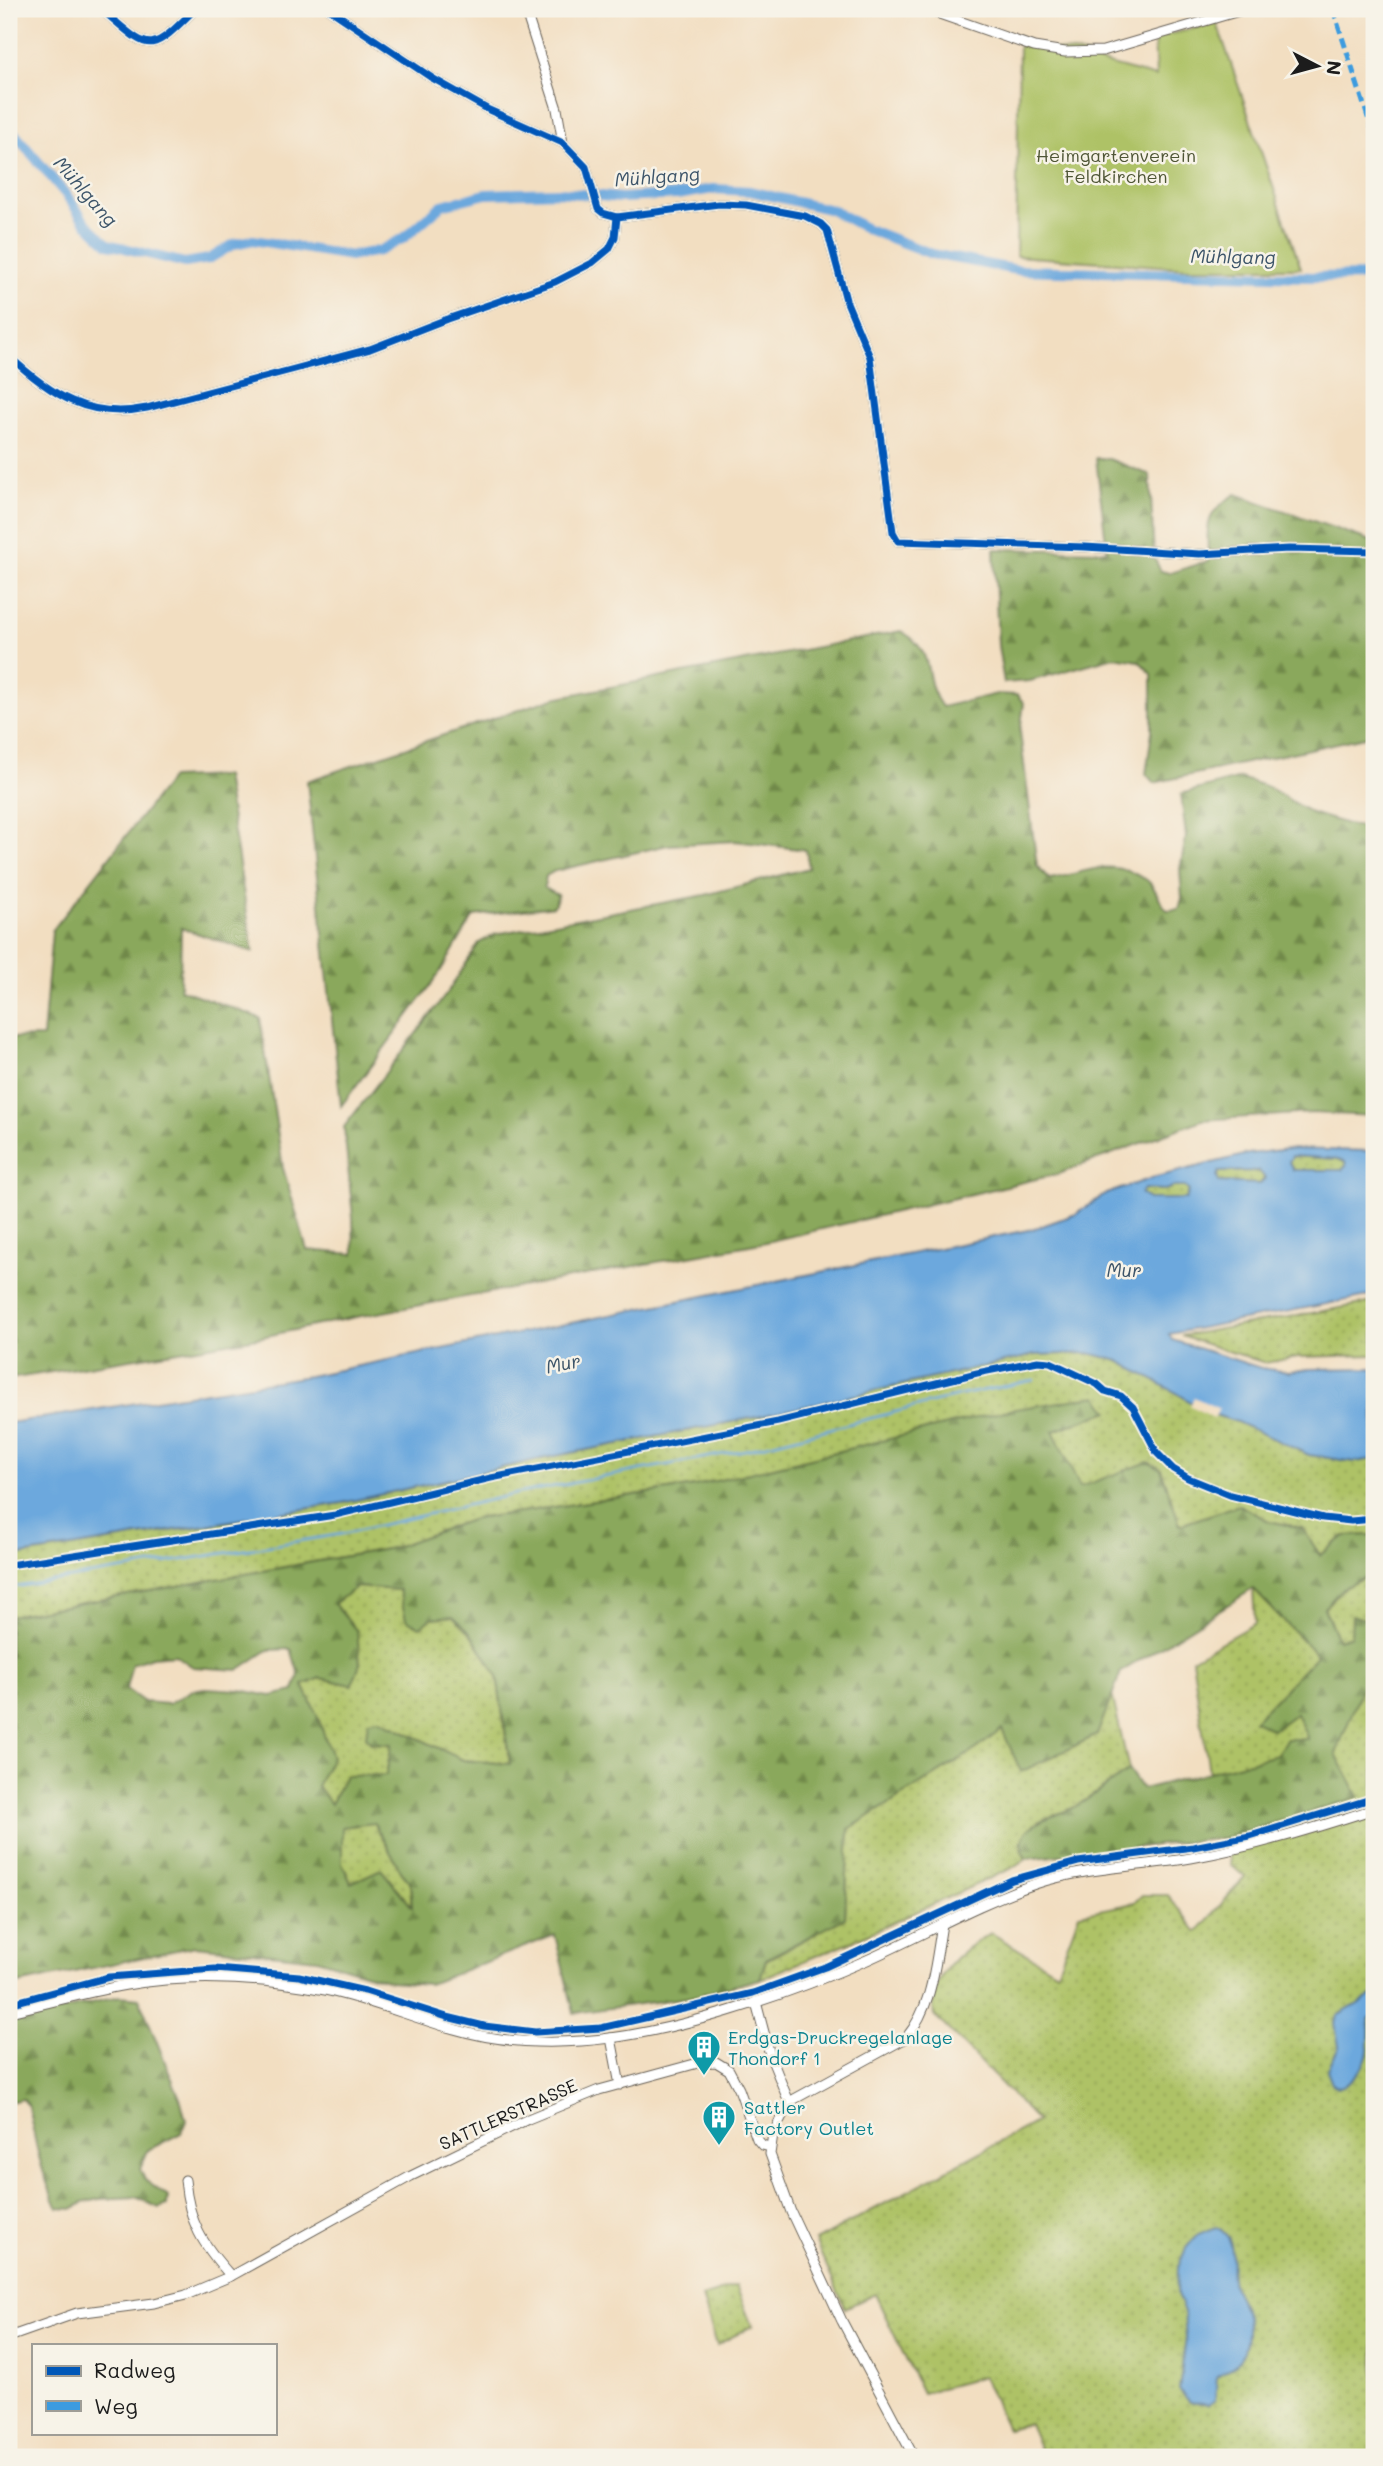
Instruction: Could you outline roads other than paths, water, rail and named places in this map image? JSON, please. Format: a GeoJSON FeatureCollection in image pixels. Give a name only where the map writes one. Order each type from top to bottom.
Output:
{"type":"FeatureCollection","features":[{"type":"Feature","properties":{"kind":"street"},"geometry":{"type":"LineString","coordinates":[[101,9],[137,40],[149,44],[164,40],[195,9]]}},
{"type":"Feature","properties":{"kind":"street"},"geometry":{"type":"LineString","coordinates":[[329,9],[443,84],[489,110],[563,143],[586,167],[596,202],[603,213],[617,216],[719,204],[746,205],[805,216],[821,224],[831,238],[846,300],[870,357],[893,532],[898,541],[1200,554],[1289,549],[1374,551]]}},
{"type":"Feature","properties":{"kind":"street"},"geometry":{"type":"LineString","coordinates":[[525,9],[557,109],[563,143]]}},
{"type":"Feature","properties":{"kind":"street"},"geometry":{"type":"LineString","coordinates":[[925,9],[1034,47],[1065,52],[1102,51],[1246,9]]}},
{"type":"Feature","properties":{"kind":"street"},"geometry":{"type":"LineString","coordinates":[[9,356],[43,386],[62,398],[92,408],[135,410],[370,349],[555,282],[592,263],[609,249],[615,237],[617,216]]}},
{"type":"Feature","properties":{"kind":"street"},"geometry":{"type":"LineString","coordinates":[[9,2012],[128,1985],[211,1979],[274,1983],[327,1991],[457,2030],[498,2038],[555,2043],[611,2038],[691,2021],[756,2002],[863,1961],[994,1899],[1039,1883],[1092,1870],[1193,1858],[1265,1843],[1374,1809]]}},
{"type":"Feature","properties":{"kind":"street"},"geometry":{"type":"LineString","coordinates":[[770,2148],[778,2122],[789,2102],[906,2038],[924,2012],[942,1924]]}},
{"type":"Feature","properties":{"kind":"street"},"geometry":{"type":"LineString","coordinates":[[756,2002],[770,2055],[789,2102]]}},
{"type":"Feature","properties":{"kind":"street"},"geometry":{"type":"LineString","coordinates":[[611,2038],[620,2085]]}},
{"type":"Feature","properties":{"kind":"street","name":"SATTLERSTRASSE"},"geometry":{"type":"LineString","coordinates":[[9,2337],[77,2313],[154,2303],[186,2295],[231,2276],[411,2176],[528,2119],[599,2091],[713,2061],[732,2074],[759,2142],[770,2148],[771,2164],[836,2309],[915,2457]]}},
{"type":"Feature","properties":{"kind":"street"},"geometry":{"type":"LineString","coordinates":[[185,2180],[195,2230],[211,2254],[231,2276]]}},
{"type":"Feature","properties":{"kind":"water","name":"Mur"},"geometry":{"type":"Polygon","coordinates":[[[1288,1149],[1374,1151],[1374,1295],[1169,1334],[1172,1340],[1261,1368],[1288,1372],[1374,1368],[1374,1459],[1355,1462],[1309,1455],[1237,1422],[1206,1412],[1119,1361],[1089,1353],[1035,1355],[762,1416],[550,1457],[342,1503],[9,1557],[9,1423],[309,1376],[1033,1229],[1076,1214],[1106,1194],[1152,1178],[1248,1154],[1288,1149]],[[1292,1156],[1289,1162],[1293,1170],[1342,1170],[1346,1166],[1345,1162],[1338,1159],[1292,1156]],[[1259,1171],[1219,1172],[1219,1182],[1260,1184],[1265,1178],[1259,1171]],[[1185,1187],[1144,1189],[1141,1194],[1149,1199],[1186,1199],[1189,1191],[1185,1187]]]}},
{"type":"Feature","properties":{"kind":"water"},"geometry":{"type":"Polygon","coordinates":[[[1372,1996],[1374,2013],[1369,2019],[1366,2060],[1355,2077],[1338,2087],[1332,2084],[1327,2071],[1339,2047],[1335,2023],[1337,2016],[1372,1996]]]}},
{"type":"Feature","properties":{"kind":"water"},"geometry":{"type":"Polygon","coordinates":[[[1216,2227],[1229,2239],[1233,2285],[1244,2309],[1247,2330],[1242,2356],[1237,2364],[1217,2377],[1215,2400],[1208,2405],[1190,2402],[1179,2390],[1186,2338],[1184,2312],[1177,2294],[1178,2267],[1186,2248],[1198,2234],[1216,2227]]]}},
{"type":"Feature","properties":{"kind":"waterway","name":"Mühlgang"},"geometry":{"type":"LineString","coordinates":[[9,127],[86,223],[108,244],[185,263],[209,259],[234,244],[253,240],[351,256],[379,251],[404,238],[442,205],[486,194],[560,192],[621,198],[677,195],[713,189],[750,191],[832,210],[867,229],[932,254],[1017,270],[1374,276]]}},
{"type":"Feature","properties":{"kind":"waterway"},"geometry":{"type":"LineString","coordinates":[[9,1588],[342,1534],[520,1493],[750,1449],[962,1395],[1034,1380]]}},
{"type":"Feature","properties":{"kind":"place","name":"Erdgas-Druckregelanlage Thondorf 1"},"geometry":{"type":"Point","coordinates":[704,2077]}},
{"type":"Feature","properties":{"kind":"place","name":"Sattler Factory Outlet"},"geometry":{"type":"Point","coordinates":[719,2147]}},
{"type":"Feature","properties":{"kind":"park label","name":"Heimgartenverein Feldkirchen"},"geometry":{"type":"Point","coordinates":[1116,165]}}]}
